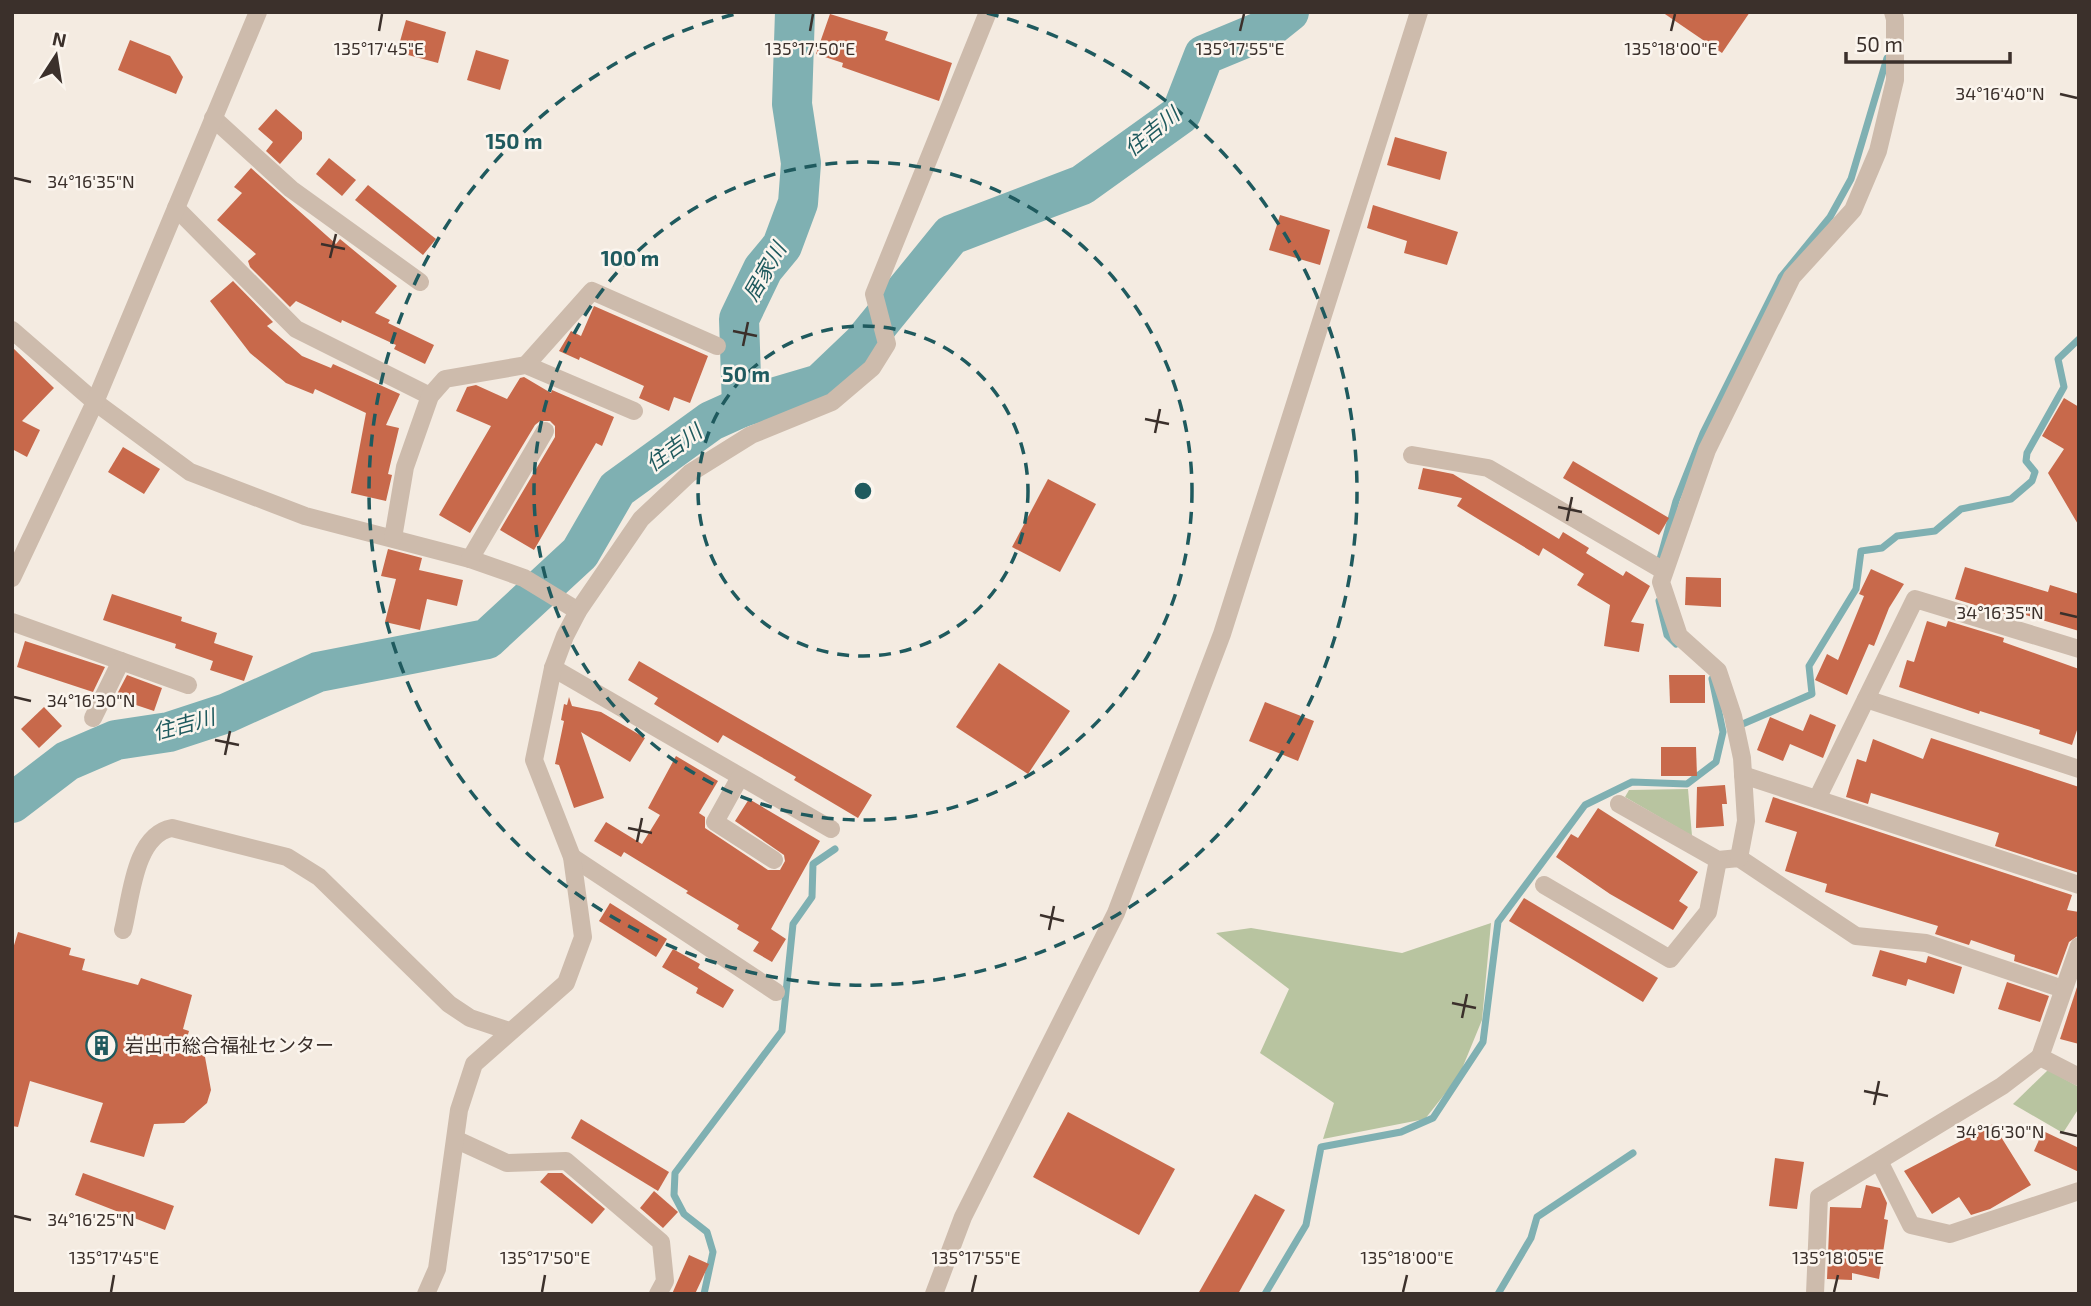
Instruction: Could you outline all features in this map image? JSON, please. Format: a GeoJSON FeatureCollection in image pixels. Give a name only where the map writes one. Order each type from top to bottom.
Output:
{"type":"FeatureCollection","features":[{"type":"Feature","properties":{"kind":"street"},"geometry":{"type":"LineString","coordinates":[[12,579],[95,402],[258,12]]}},
{"type":"Feature","properties":{"kind":"street"},"geometry":{"type":"LineString","coordinates":[[426,1294],[437,1269],[457,1140],[459,1110],[474,1064],[566,983],[583,937],[572,857],[534,761],[553,668],[578,611],[641,519],[690,473],[751,435],[832,402],[872,368],[887,344],[874,294],[988,12]]}},
{"type":"Feature","properties":{"kind":"street"},"geometry":{"type":"LineString","coordinates":[[934,1294],[963,1217],[1116,913],[1222,634],[1419,12]]}},
{"type":"Feature","properties":{"kind":"street"},"geometry":{"type":"LineString","coordinates":[[1739,858],[1746,821],[1743,775],[1733,716],[1718,671],[1679,636],[1661,582],[1707,450],[1792,277],[1853,210],[1878,151],[1895,80],[1893,12]]}},
{"type":"Feature","properties":{"kind":"street"},"geometry":{"type":"LineString","coordinates":[[213,118],[291,190],[420,282]]}},
{"type":"Feature","properties":{"kind":"street"},"geometry":{"type":"LineString","coordinates":[[176,208],[296,329],[429,396]]}},
{"type":"Feature","properties":{"kind":"street"},"geometry":{"type":"LineString","coordinates":[[526,365],[592,291],[716,346]]}},
{"type":"Feature","properties":{"kind":"street"},"geometry":{"type":"LineString","coordinates":[[12,330],[95,402],[190,472],[305,516],[470,559],[524,578],[578,611]]}},
{"type":"Feature","properties":{"kind":"street"},"geometry":{"type":"LineString","coordinates":[[393,538],[405,467],[429,396],[445,379],[526,365],[634,411]]}},
{"type":"Feature","properties":{"kind":"street"},"geometry":{"type":"LineString","coordinates":[[470,559],[545,431]]}},
{"type":"Feature","properties":{"kind":"street"},"geometry":{"type":"LineString","coordinates":[[1412,455],[1488,468],[1664,571]]}},
{"type":"Feature","properties":{"kind":"street"},"geometry":{"type":"LineString","coordinates":[[1817,799],[1915,599],[2079,649]]}},
{"type":"Feature","properties":{"kind":"street"},"geometry":{"type":"LineString","coordinates":[[12,622],[188,685]]}},
{"type":"Feature","properties":{"kind":"street"},"geometry":{"type":"LineString","coordinates":[[93,718],[121,661]]}},
{"type":"Feature","properties":{"kind":"street"},"geometry":{"type":"LineString","coordinates":[[553,668],[831,830]]}},
{"type":"Feature","properties":{"kind":"street"},"geometry":{"type":"LineString","coordinates":[[1866,699],[2079,769]]}},
{"type":"Feature","properties":{"kind":"street"},"geometry":{"type":"LineString","coordinates":[[1743,775],[2079,885]]}},
{"type":"Feature","properties":{"kind":"street"},"geometry":{"type":"LineString","coordinates":[[740,777],[715,822],[774,860]]}},
{"type":"Feature","properties":{"kind":"street"},"geometry":{"type":"LineString","coordinates":[[1619,804],[1718,860],[1739,858],[1856,936],[1926,943],[2063,989]]}},
{"type":"Feature","properties":{"kind":"street"},"geometry":{"type":"LineString","coordinates":[[123,930],[143,849],[160,830],[172,828],[287,857],[320,877],[449,1004],[470,1017],[509,1031]]}},
{"type":"Feature","properties":{"kind":"street"},"geometry":{"type":"LineString","coordinates":[[572,857],[776,992]]}},
{"type":"Feature","properties":{"kind":"street"},"geometry":{"type":"LineString","coordinates":[[1544,885],[1670,959],[1708,912],[1718,860]]}},
{"type":"Feature","properties":{"kind":"street"},"geometry":{"type":"LineString","coordinates":[[1815,1294],[1819,1197],[2002,1086],[2040,1057],[2079,946]]}},
{"type":"Feature","properties":{"kind":"street"},"geometry":{"type":"LineString","coordinates":[[2040,1057],[2079,1077]]}},
{"type":"Feature","properties":{"kind":"street"},"geometry":{"type":"LineString","coordinates":[[457,1140],[507,1163],[566,1161],[661,1242],[665,1281],[658,1294]]}},
{"type":"Feature","properties":{"kind":"street"},"geometry":{"type":"LineString","coordinates":[[1879,1161],[1911,1225],[1950,1234],[2079,1191]]}},
{"type":"Feature","properties":{"kind":"green space"},"geometry":{"type":"Polygon","coordinates":[[[1688,789],[1692,836],[1625,797],[1629,790],[1688,789]]]}},
{"type":"Feature","properties":{"kind":"green space"},"geometry":{"type":"Polygon","coordinates":[[[1491,923],[1482,1020],[1459,1076],[1425,1119],[1323,1139],[1334,1103],[1260,1053],[1289,989],[1216,933],[1251,928],[1402,953],[1491,923]]]}},
{"type":"Feature","properties":{"kind":"green space"},"geometry":{"type":"Polygon","coordinates":[[[2048,1070],[2079,1087],[2079,1108],[2063,1133],[2013,1104],[2048,1070]]]}},
{"type":"Feature","properties":{"kind":"building"},"geometry":{"type":"Polygon","coordinates":[[[1662,12],[1750,12],[1722,53],[1662,12]]]}},
{"type":"Feature","properties":{"kind":"building"},"geometry":{"type":"Polygon","coordinates":[[[830,14],[888,32],[885,40],[952,63],[939,101],[842,67],[843,63],[816,54],[830,14]]]}},
{"type":"Feature","properties":{"kind":"building"},"geometry":{"type":"Polygon","coordinates":[[[406,20],[446,32],[438,63],[397,52],[406,20]]]}},
{"type":"Feature","properties":{"kind":"building"},"geometry":{"type":"Polygon","coordinates":[[[130,40],[170,56],[183,77],[176,94],[118,70],[130,40]]]}},
{"type":"Feature","properties":{"kind":"building"},"geometry":{"type":"Polygon","coordinates":[[[476,50],[509,60],[500,90],[467,80],[476,50]]]}},
{"type":"Feature","properties":{"kind":"building"},"geometry":{"type":"Polygon","coordinates":[[[276,109],[302,132],[302,139],[280,164],[266,151],[273,142],[258,129],[276,109]]]}},
{"type":"Feature","properties":{"kind":"building"},"geometry":{"type":"Polygon","coordinates":[[[1395,137],[1447,152],[1440,180],[1387,165],[1395,137]]]}},
{"type":"Feature","properties":{"kind":"building"},"geometry":{"type":"Polygon","coordinates":[[[329,158],[356,180],[342,196],[316,174],[329,158]]]}},
{"type":"Feature","properties":{"kind":"building"},"geometry":{"type":"Polygon","coordinates":[[[251,168],[336,244],[340,239],[397,286],[375,313],[390,320],[388,323],[434,345],[425,364],[394,349],[396,345],[342,320],[341,323],[296,301],[290,307],[250,267],[248,261],[256,254],[217,220],[242,193],[234,187],[251,168]]]}},
{"type":"Feature","properties":{"kind":"building"},"geometry":{"type":"Polygon","coordinates":[[[368,185],[436,239],[423,255],[355,200],[368,185]]]}},
{"type":"Feature","properties":{"kind":"building"},"geometry":{"type":"Polygon","coordinates":[[[1373,205],[1458,232],[1447,265],[1404,253],[1407,241],[1367,228],[1373,205]]]}},
{"type":"Feature","properties":{"kind":"building"},"geometry":{"type":"Polygon","coordinates":[[[1280,215],[1330,230],[1320,265],[1269,250],[1280,215]]]}},
{"type":"Feature","properties":{"kind":"building"},"geometry":{"type":"Polygon","coordinates":[[[233,281],[273,322],[267,326],[302,356],[331,368],[333,364],[400,394],[386,425],[399,428],[388,474],[392,475],[386,501],[351,493],[366,413],[315,389],[313,394],[286,383],[250,353],[210,301],[233,281]]]}},
{"type":"Feature","properties":{"kind":"building"},"geometry":{"type":"Polygon","coordinates":[[[594,306],[708,356],[690,403],[674,397],[669,411],[639,398],[644,386],[580,357],[579,360],[559,351],[571,331],[581,336],[594,306]]]}},
{"type":"Feature","properties":{"kind":"building"},"geometry":{"type":"Polygon","coordinates":[[[12,347],[54,388],[22,421],[40,430],[27,457],[12,449],[12,347]]]}},
{"type":"Feature","properties":{"kind":"building"},"geometry":{"type":"Polygon","coordinates":[[[524,377],[551,393],[552,390],[614,417],[602,446],[596,443],[534,550],[500,530],[555,437],[555,426],[550,421],[540,421],[535,425],[470,533],[439,515],[491,426],[456,411],[467,387],[476,385],[507,399],[520,378],[524,377]]]}},
{"type":"Feature","properties":{"kind":"building"},"geometry":{"type":"Polygon","coordinates":[[[2064,398],[2079,407],[2079,526],[2048,473],[2064,449],[2042,436],[2064,398]]]}},
{"type":"Feature","properties":{"kind":"building"},"geometry":{"type":"Polygon","coordinates":[[[123,447],[160,469],[144,494],[108,472],[123,447]]]}},
{"type":"Feature","properties":{"kind":"building"},"geometry":{"type":"Polygon","coordinates":[[[1573,461],[1669,518],[1659,535],[1563,478],[1573,461]]]}},
{"type":"Feature","properties":{"kind":"building"},"geometry":{"type":"Polygon","coordinates":[[[1423,468],[1453,474],[1559,539],[1563,532],[1589,548],[1586,553],[1623,576],[1626,571],[1650,586],[1631,622],[1644,624],[1639,652],[1604,646],[1610,605],[1577,585],[1584,574],[1543,548],[1539,556],[1457,506],[1462,498],[1418,489],[1423,468]]]}},
{"type":"Feature","properties":{"kind":"building"},"geometry":{"type":"Polygon","coordinates":[[[1048,479],[1096,504],[1060,572],[1012,547],[1048,479]]]}},
{"type":"Feature","properties":{"kind":"building"},"geometry":{"type":"Polygon","coordinates":[[[388,549],[422,558],[419,570],[463,580],[457,606],[427,599],[420,630],[385,622],[396,579],[381,576],[388,549]]]}},
{"type":"Feature","properties":{"kind":"building"},"geometry":{"type":"Polygon","coordinates":[[[1965,567],[2048,592],[2050,585],[2079,594],[2079,631],[2012,611],[2011,616],[1955,599],[1965,567]]]}},
{"type":"Feature","properties":{"kind":"building"},"geometry":{"type":"Polygon","coordinates":[[[1871,569],[1904,584],[1889,608],[1874,646],[1869,644],[1847,695],[1815,680],[1827,654],[1838,660],[1864,596],[1859,594],[1871,569]]]}},
{"type":"Feature","properties":{"kind":"building"},"geometry":{"type":"Polygon","coordinates":[[[1686,577],[1721,578],[1721,607],[1685,605],[1686,577]]]}},
{"type":"Feature","properties":{"kind":"building"},"geometry":{"type":"Polygon","coordinates":[[[112,594],[182,617],[181,621],[217,633],[214,643],[253,656],[244,681],[210,670],[213,661],[175,648],[176,644],[103,620],[112,594]]]}},
{"type":"Feature","properties":{"kind":"building"},"geometry":{"type":"Polygon","coordinates":[[[1927,621],[1946,627],[1948,621],[2004,638],[2003,642],[2079,669],[2079,724],[2072,745],[2039,734],[2040,730],[1980,711],[1979,714],[1899,687],[1907,660],[1914,662],[1927,621]]]}},
{"type":"Feature","properties":{"kind":"building"},"geometry":{"type":"Polygon","coordinates":[[[25,641],[105,667],[93,692],[17,667],[25,641]]]}},
{"type":"Feature","properties":{"kind":"building"},"geometry":{"type":"Polygon","coordinates":[[[639,661],[872,795],[858,818],[794,780],[796,777],[723,735],[718,743],[654,704],[658,698],[628,680],[639,661]]]}},
{"type":"Feature","properties":{"kind":"building"},"geometry":{"type":"Polygon","coordinates":[[[999,663],[1070,711],[1028,774],[956,727],[999,663]]]}},
{"type":"Feature","properties":{"kind":"building"},"geometry":{"type":"Polygon","coordinates":[[[127,675],[162,688],[154,711],[115,698],[127,675]]]}},
{"type":"Feature","properties":{"kind":"building"},"geometry":{"type":"Polygon","coordinates":[[[1669,675],[1705,675],[1705,703],[1670,703],[1669,675]]]}},
{"type":"Feature","properties":{"kind":"building"},"geometry":{"type":"Polygon","coordinates":[[[569,697],[572,706],[601,712],[645,738],[630,762],[581,732],[604,798],[574,808],[559,765],[555,764],[564,721],[561,720],[564,704],[567,705],[569,697]]]}},
{"type":"Feature","properties":{"kind":"building"},"geometry":{"type":"Polygon","coordinates":[[[1265,702],[1314,721],[1298,761],[1249,741],[1265,702]]]}},
{"type":"Feature","properties":{"kind":"building"},"geometry":{"type":"Polygon","coordinates":[[[44,707],[62,726],[39,748],[21,729],[44,707]]]}},
{"type":"Feature","properties":{"kind":"building"},"geometry":{"type":"Polygon","coordinates":[[[1810,714],[1836,725],[1823,758],[1790,744],[1783,761],[1757,750],[1770,717],[1803,731],[1810,714]]]}},
{"type":"Feature","properties":{"kind":"building"},"geometry":{"type":"Polygon","coordinates":[[[1931,738],[2079,787],[2079,873],[1995,846],[1999,833],[1871,793],[1868,804],[1846,797],[1857,759],[1866,762],[1873,739],[1923,759],[1931,738]]]}},
{"type":"Feature","properties":{"kind":"building"},"geometry":{"type":"Polygon","coordinates":[[[1661,747],[1696,747],[1697,776],[1661,776],[1661,747]]]}},
{"type":"Feature","properties":{"kind":"building"},"geometry":{"type":"Polygon","coordinates":[[[676,756],[718,781],[699,813],[705,817],[705,828],[768,870],[780,870],[785,861],[784,855],[735,821],[749,799],[820,841],[771,929],[786,939],[772,962],[753,951],[759,942],[737,929],[739,925],[624,852],[621,857],[594,841],[606,822],[642,844],[660,815],[648,808],[676,756]]]}},
{"type":"Feature","properties":{"kind":"building"},"geometry":{"type":"Polygon","coordinates":[[[1725,785],[1727,804],[1722,804],[1724,826],[1696,828],[1697,787],[1725,785]]]}},
{"type":"Feature","properties":{"kind":"building"},"geometry":{"type":"Polygon","coordinates":[[[1773,797],[2072,895],[2067,910],[2079,912],[2079,935],[2069,942],[2057,975],[2014,961],[2015,955],[1971,940],[1969,945],[1935,934],[1938,926],[1825,892],[1827,884],[1785,871],[1797,832],[1765,822],[1773,797]]]}},
{"type":"Feature","properties":{"kind":"building"},"geometry":{"type":"Polygon","coordinates":[[[1598,808],[1698,872],[1679,901],[1688,907],[1673,930],[1610,894],[1556,857],[1571,834],[1578,838],[1598,808]]]}},
{"type":"Feature","properties":{"kind":"building"},"geometry":{"type":"Polygon","coordinates":[[[1524,898],[1658,978],[1643,1002],[1509,921],[1524,898]]]}},
{"type":"Feature","properties":{"kind":"building"},"geometry":{"type":"Polygon","coordinates":[[[610,903],[667,939],[656,957],[599,921],[610,903]]]}},
{"type":"Feature","properties":{"kind":"building","name":"岩出市総合福祉センター"},"geometry":{"type":"Polygon","coordinates":[[[18,932],[71,948],[69,955],[85,959],[82,970],[138,985],[141,978],[192,995],[183,1029],[189,1031],[186,1041],[205,1057],[211,1090],[207,1103],[184,1123],[154,1124],[144,1157],[90,1142],[103,1103],[30,1081],[18,1127],[12,1126],[12,952],[18,932]]]}},
{"type":"Feature","properties":{"kind":"building"},"geometry":{"type":"Polygon","coordinates":[[[673,949],[700,964],[698,968],[734,990],[723,1008],[696,993],[698,988],[662,967],[673,949]]]}},
{"type":"Feature","properties":{"kind":"building"},"geometry":{"type":"Polygon","coordinates":[[[1880,950],[1926,963],[1928,956],[1962,967],[1954,994],[1908,979],[1906,986],[1872,976],[1880,950]]]}},
{"type":"Feature","properties":{"kind":"building"},"geometry":{"type":"Polygon","coordinates":[[[2079,981],[2079,1044],[2060,1039],[2079,981]]]}},
{"type":"Feature","properties":{"kind":"building"},"geometry":{"type":"Polygon","coordinates":[[[2007,982],[2049,996],[2040,1022],[1998,1009],[2007,982]]]}},
{"type":"Feature","properties":{"kind":"building"},"geometry":{"type":"Polygon","coordinates":[[[1068,1112],[1175,1169],[1139,1235],[1033,1177],[1068,1112]]]}},
{"type":"Feature","properties":{"kind":"building"},"geometry":{"type":"Polygon","coordinates":[[[581,1119],[669,1172],[658,1191],[571,1138],[581,1119]]]}},
{"type":"Feature","properties":{"kind":"building"},"geometry":{"type":"Polygon","coordinates":[[[1993,1124],[2031,1185],[1990,1209],[1971,1215],[1959,1197],[1932,1214],[1904,1171],[1993,1124]]]}},
{"type":"Feature","properties":{"kind":"building"},"geometry":{"type":"Polygon","coordinates":[[[2043,1131],[2079,1148],[2079,1172],[2034,1151],[2043,1131]]]}},
{"type":"Feature","properties":{"kind":"building"},"geometry":{"type":"Polygon","coordinates":[[[1775,1158],[1804,1162],[1797,1209],[1769,1206],[1775,1158]]]}},
{"type":"Feature","properties":{"kind":"building"},"geometry":{"type":"Polygon","coordinates":[[[83,1173],[174,1206],[165,1230],[75,1195],[83,1173]]]}},
{"type":"Feature","properties":{"kind":"building"},"geometry":{"type":"Polygon","coordinates":[[[548,1173],[562,1173],[605,1209],[592,1224],[540,1182],[548,1173]]]}},
{"type":"Feature","properties":{"kind":"building"},"geometry":{"type":"Polygon","coordinates":[[[1866,1185],[1880,1188],[1887,1203],[1884,1219],[1888,1220],[1879,1279],[1852,1273],[1852,1280],[1827,1279],[1830,1207],[1861,1208],[1866,1185]]]}},
{"type":"Feature","properties":{"kind":"building"},"geometry":{"type":"Polygon","coordinates":[[[654,1191],[678,1212],[663,1228],[640,1208],[654,1191]]]}},
{"type":"Feature","properties":{"kind":"building"},"geometry":{"type":"Polygon","coordinates":[[[1255,1194],[1285,1210],[1238,1294],[1198,1294],[1255,1194]]]}},
{"type":"Feature","properties":{"kind":"building"},"geometry":{"type":"Polygon","coordinates":[[[689,1255],[709,1264],[695,1294],[672,1294],[689,1255]]]}},
{"type":"Feature","properties":{"kind":"waterway","name":"居家川"},"geometry":{"type":"LineString","coordinates":[[742,407],[739,319],[763,269],[782,246],[798,203],[801,163],[792,104],[795,12]]}},
{"type":"Feature","properties":{"kind":"waterway","name":"住吉川"},"geometry":{"type":"LineString","coordinates":[[12,803],[67,761],[116,740],[169,732],[227,713],[318,672],[487,639],[580,553],[617,489],[711,421],[742,407],[820,384],[863,343],[951,235],[1082,185],[1181,114],[1204,55],[1269,28],[1289,12]]}},
{"type":"Feature","properties":{"kind":"waterway"},"geometry":{"type":"LineString","coordinates":[[1660,559],[1676,501],[1703,433],[1781,277],[1830,217],[1851,179],[1887,58]]}},
{"type":"Feature","properties":{"kind":"waterway"},"geometry":{"type":"LineString","coordinates":[[1738,726],[1812,694],[1809,666],[1856,589],[1861,551],[1882,548],[1897,536],[1935,531],[1961,509],[2011,499],[2032,481],[2035,472],[2026,461],[2027,453],[2064,387],[2058,359],[2079,339]]}},
{"type":"Feature","properties":{"kind":"waterway"},"geometry":{"type":"LineString","coordinates":[[1659,601],[1667,635],[1676,644]]}},
{"type":"Feature","properties":{"kind":"waterway"},"geometry":{"type":"LineString","coordinates":[[1265,1294],[1306,1225],[1321,1147],[1401,1132],[1433,1118],[1483,1042],[1498,922],[1585,805],[1632,782],[1687,784],[1716,762],[1723,732],[1712,679]]}},
{"type":"Feature","properties":{"kind":"waterway"},"geometry":{"type":"LineString","coordinates":[[704,1294],[713,1252],[707,1232],[684,1214],[674,1195],[675,1173],[782,1031],[793,924],[812,897],[813,864],[835,849]]}},
{"type":"Feature","properties":{"kind":"waterway"},"geometry":{"type":"LineString","coordinates":[[1498,1294],[1531,1238],[1537,1217],[1633,1153]]}},
{"type":"Feature","properties":{"kind":"place","name":"岩出市総合福祉センター"},"geometry":{"type":"Point","coordinates":[102,1045]}}]}
